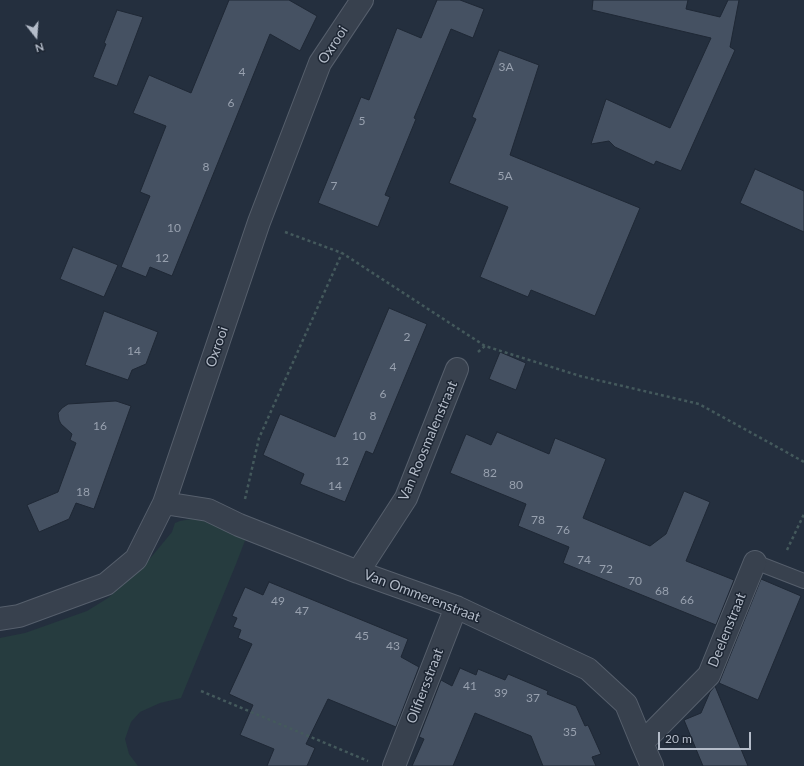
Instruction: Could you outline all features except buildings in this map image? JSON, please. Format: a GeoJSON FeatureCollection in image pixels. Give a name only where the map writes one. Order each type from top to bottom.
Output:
{"type":"FeatureCollection","features":[{"type":"Feature","properties":{"kind":"street","name":"Oxrooi"},"geometry":{"type":"LineString","coordinates":[[0,619],[19,616],[106,584],[136,559],[164,503],[259,222],[320,63],[362,0]]}},
{"type":"Feature","properties":{"kind":"street","name":"Van Roosmalenstraat"},"geometry":{"type":"LineString","coordinates":[[358,572],[406,498],[458,369]]}},
{"type":"Feature","properties":{"kind":"street","name":"Van Ommerenstraat"},"geometry":{"type":"LineString","coordinates":[[164,503],[208,510],[240,525],[358,572],[456,606],[588,669],[626,704],[652,766]]}},
{"type":"Feature","properties":{"kind":"street","name":"Deelenstraat"},"geometry":{"type":"LineString","coordinates":[[642,743],[709,675],[755,562]]}},
{"type":"Feature","properties":{"kind":"street","name":"Olifiersstraat"},"geometry":{"type":"LineString","coordinates":[[394,766],[456,606]]}},
{"type":"Feature","properties":{"kind":"lane","name":"Deelenstraat"},"geometry":{"type":"LineString","coordinates":[[755,562],[804,581]]}},
{"type":"Feature","properties":{"kind":"path"},"geometry":{"type":"LineString","coordinates":[[259,222],[342,253],[485,346],[580,376],[699,404],[804,462]]}},
{"type":"Feature","properties":{"kind":"path"},"geometry":{"type":"LineString","coordinates":[[240,525],[259,438],[342,253]]}},
{"type":"Feature","properties":{"kind":"path"},"geometry":{"type":"LineString","coordinates":[[777,571],[804,514]]}},
{"type":"Feature","properties":{"kind":"path"},"geometry":{"type":"LineString","coordinates":[[201,691],[372,763]]}},
{"type":"Feature","properties":{"kind":"green space"},"geometry":{"type":"Polygon","coordinates":[[[191,519],[206,520],[246,538],[181,698],[160,703],[140,712],[131,722],[125,739],[129,754],[138,766],[0,766],[0,638],[25,633],[87,611],[108,598],[135,574],[153,555],[172,532],[175,523],[191,519]]]}}]}
